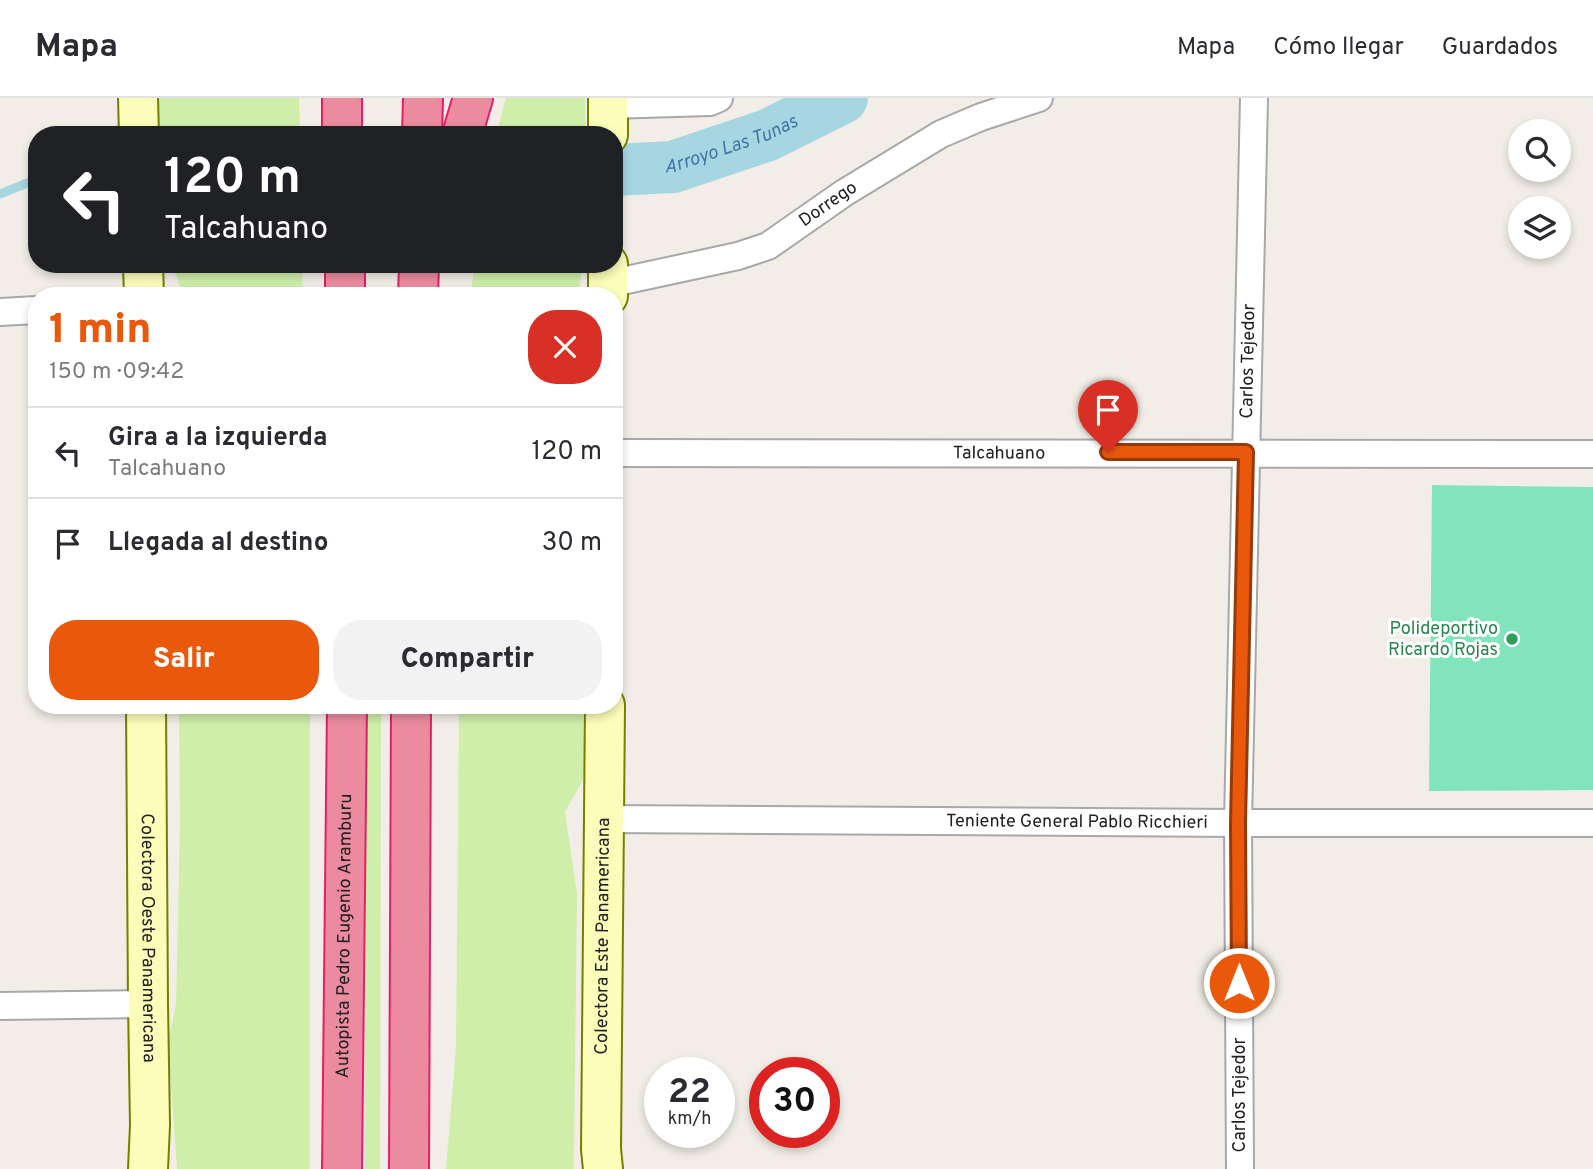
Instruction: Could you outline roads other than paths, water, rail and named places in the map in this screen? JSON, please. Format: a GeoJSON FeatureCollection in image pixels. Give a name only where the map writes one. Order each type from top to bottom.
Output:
{"type":"FeatureCollection","features":[{"type":"Feature","properties":{"kind":"highway"},"geometry":{"type":"LineString","coordinates":[[342,98],[342,126]]}},
{"type":"Feature","properties":{"kind":"highway"},"geometry":{"type":"LineString","coordinates":[[422,126],[423,98]]}},
{"type":"Feature","properties":{"kind":"highway"},"geometry":{"type":"LineString","coordinates":[[465,126],[473,98]]}},
{"type":"Feature","properties":{"kind":"highway","name":"Autopista Pedro Eugenio Aramburu"},"geometry":{"type":"LineString","coordinates":[[342,1169],[347,714]]}},
{"type":"Feature","properties":{"kind":"highway"},"geometry":{"type":"LineString","coordinates":[[409,1169],[411,714]]}},
{"type":"Feature","properties":{"kind":"street"},"geometry":{"type":"LineString","coordinates":[[138,98],[139,126]]}},
{"type":"Feature","properties":{"kind":"street"},"geometry":{"type":"LineString","coordinates":[[608,112],[710,102],[719,98]]}},
{"type":"Feature","properties":{"kind":"street","name":"Dorrego"},"geometry":{"type":"LineString","coordinates":[[608,281],[738,256],[768,246],[844,193],[941,134],[981,117],[1039,98]]}},
{"type":"Feature","properties":{"kind":"street","name":"Carlos Tejedor"},"geometry":{"type":"LineString","coordinates":[[1240,1169],[1238,823],[1254,98]]}},
{"type":"Feature","properties":{"kind":"street"},"geometry":{"type":"LineString","coordinates":[[0,312],[28,310]]}},
{"type":"Feature","properties":{"kind":"street","name":"Talcahuano"},"geometry":{"type":"LineString","coordinates":[[623,453],[1593,454]]}},
{"type":"Feature","properties":{"kind":"street","name":"Colectora Oeste Panamericana"},"geometry":{"type":"LineString","coordinates":[[146,714],[150,1125],[148,1169]]}},
{"type":"Feature","properties":{"kind":"street","name":"Colectora Este Panamericana"},"geometry":{"type":"LineString","coordinates":[[600,1162],[605,714]]}},
{"type":"Feature","properties":{"kind":"street","name":"Teniente General Pablo Ricchieri"},"geometry":{"type":"LineString","coordinates":[[603,819],[1593,823]]}},
{"type":"Feature","properties":{"kind":"street"},"geometry":{"type":"LineString","coordinates":[[0,1006],[148,1004]]}},
{"type":"Feature","properties":{"kind":"street"},"geometry":{"type":"LineString","coordinates":[[150,1125],[158,1169]]}},
{"type":"Feature","properties":{"kind":"waterway","name":"Arroyo Las Tunas"},"geometry":{"type":"LineString","coordinates":[[623,170],[673,167],[768,135],[842,98]]}},
{"type":"Feature","properties":{"kind":"waterway","name":"Arroyo Las Tunas"},"geometry":{"type":"LineString","coordinates":[[0,194],[28,183]]}},
{"type":"Feature","properties":{"kind":"place","name":"Polideportivo Ricardo Rojas"},"geometry":{"type":"Point","coordinates":[1512,639]}}]}
